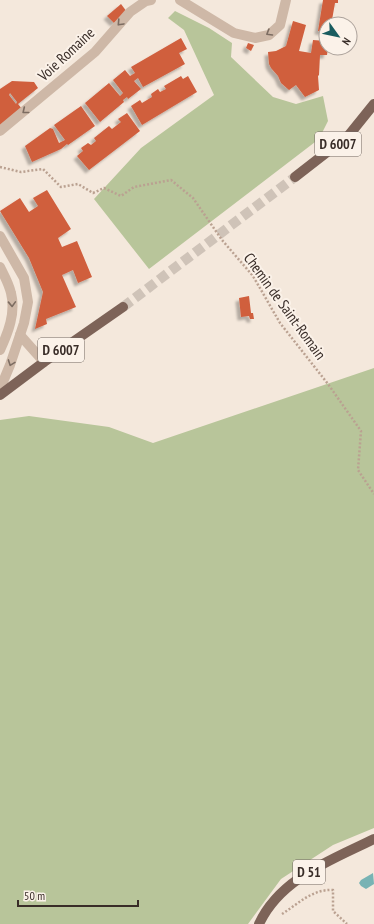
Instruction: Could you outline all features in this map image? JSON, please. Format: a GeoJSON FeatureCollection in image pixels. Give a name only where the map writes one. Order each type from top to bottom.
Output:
{"type":"FeatureCollection","features":[{"type":"Feature","properties":{"kind":"main road","name":"D 6007"},"geometry":{"type":"LineString","coordinates":[[295,177],[349,135],[374,104]]}},
{"type":"Feature","properties":{"kind":"main road","name":"D 6007"},"geometry":{"type":"LineString","coordinates":[[0,395],[44,362],[123,307]]}},
{"type":"Feature","properties":{"kind":"main road","name":"D 51"},"geometry":{"type":"LineString","coordinates":[[259,924],[281,893],[311,870],[374,839]]}},
{"type":"Feature","properties":{"kind":"street","name":"Voie Romaine"},"geometry":{"type":"LineString","coordinates":[[0,131],[95,52],[130,12],[146,1],[151,0]]}},
{"type":"Feature","properties":{"kind":"street"},"geometry":{"type":"LineString","coordinates":[[180,0],[234,33],[255,38],[269,35],[280,25],[286,0]]}},
{"type":"Feature","properties":{"kind":"street"},"geometry":{"type":"LineString","coordinates":[[0,236],[24,278],[28,302],[20,335],[0,389]]}},
{"type":"Feature","properties":{"kind":"street"},"geometry":{"type":"LineString","coordinates":[[0,267],[12,293],[13,309],[8,333],[0,350]]}},
{"type":"Feature","properties":{"kind":"street"},"geometry":{"type":"LineString","coordinates":[[20,335],[44,362]]}},
{"type":"Feature","properties":{"kind":"path","name":"Chemin de Saint-Romain"},"geometry":{"type":"LineString","coordinates":[[0,167],[21,172],[43,169],[61,186],[78,184],[93,193],[104,188],[121,196],[134,187],[171,180],[193,198],[222,240],[253,276],[280,322],[328,384],[361,431],[358,470],[374,494]]}},
{"type":"Feature","properties":{"kind":"path"},"geometry":{"type":"LineString","coordinates":[[279,915],[309,895],[325,890],[333,890],[333,911],[347,924]]}},
{"type":"Feature","properties":{"kind":"green space"},"geometry":{"type":"Polygon","coordinates":[[[175,11],[209,28],[232,43],[231,57],[273,97],[296,104],[323,96],[328,121],[319,139],[149,269],[94,199],[141,148],[214,95],[184,30],[168,18],[175,11]]]}},
{"type":"Feature","properties":{"kind":"green space"},"geometry":{"type":"Polygon","coordinates":[[[374,368],[374,828],[333,845],[281,879],[248,924],[0,924],[0,420],[29,416],[109,427],[153,443],[374,368]]]}},
{"type":"Feature","properties":{"kind":"water"},"geometry":{"type":"Polygon","coordinates":[[[373,873],[374,884],[366,889],[361,886],[359,883],[361,880],[373,873]]]}},
{"type":"Feature","properties":{"kind":"building"},"geometry":{"type":"Polygon","coordinates":[[[323,0],[338,0],[338,3],[335,3],[333,16],[320,16],[323,0]]]}},
{"type":"Feature","properties":{"kind":"building"},"geometry":{"type":"Polygon","coordinates":[[[121,4],[127,12],[114,23],[107,16],[121,4]]]}},
{"type":"Feature","properties":{"kind":"building"},"geometry":{"type":"Polygon","coordinates":[[[293,21],[306,25],[299,51],[311,53],[313,40],[318,40],[318,56],[320,56],[318,76],[319,90],[305,97],[296,85],[289,90],[281,83],[278,76],[269,64],[268,52],[276,51],[286,46],[293,21]]]}},
{"type":"Feature","properties":{"kind":"building"},"geometry":{"type":"Polygon","coordinates":[[[181,38],[187,49],[179,53],[185,64],[143,87],[138,78],[134,81],[141,89],[128,99],[127,97],[123,100],[124,102],[100,122],[85,103],[109,83],[120,96],[123,93],[113,80],[125,70],[130,76],[135,73],[131,67],[181,38]]]}},
{"type":"Feature","properties":{"kind":"building"},"geometry":{"type":"Polygon","coordinates":[[[248,43],[254,45],[251,51],[246,48],[248,43]]]}},
{"type":"Feature","properties":{"kind":"building"},"geometry":{"type":"Polygon","coordinates":[[[181,76],[183,79],[188,76],[197,92],[142,125],[131,106],[140,100],[142,103],[152,97],[151,94],[158,89],[160,92],[166,89],[164,86],[181,76]]]}},
{"type":"Feature","properties":{"kind":"building"},"geometry":{"type":"Polygon","coordinates":[[[12,81],[34,82],[38,88],[18,104],[23,110],[0,127],[0,89],[12,81]],[[10,93],[9,95],[16,104],[17,102],[10,93]]]}},
{"type":"Feature","properties":{"kind":"building"},"geometry":{"type":"Polygon","coordinates":[[[81,106],[95,126],[61,149],[32,162],[25,146],[50,128],[53,129],[59,143],[65,140],[54,125],[81,106]]]}},
{"type":"Feature","properties":{"kind":"building"},"geometry":{"type":"Polygon","coordinates":[[[127,113],[140,131],[89,170],[77,156],[83,151],[81,148],[88,143],[91,145],[96,141],[94,138],[109,126],[112,129],[121,122],[118,119],[127,113]]]}},
{"type":"Feature","properties":{"kind":"building"},"geometry":{"type":"Polygon","coordinates":[[[47,190],[71,229],[58,238],[62,247],[77,241],[92,277],[78,283],[73,270],[62,275],[76,307],[46,319],[47,324],[35,329],[43,292],[29,258],[0,211],[20,198],[29,212],[38,206],[33,198],[47,190]]]}},
{"type":"Feature","properties":{"kind":"building"},"geometry":{"type":"Polygon","coordinates":[[[249,296],[251,313],[253,313],[254,319],[250,319],[249,316],[241,317],[239,298],[249,296]]]}},
{"type":"Feature","properties":{"kind":"tunnel"},"geometry":{"type":"LineString","coordinates":[[123,307],[295,177]]}}]}
